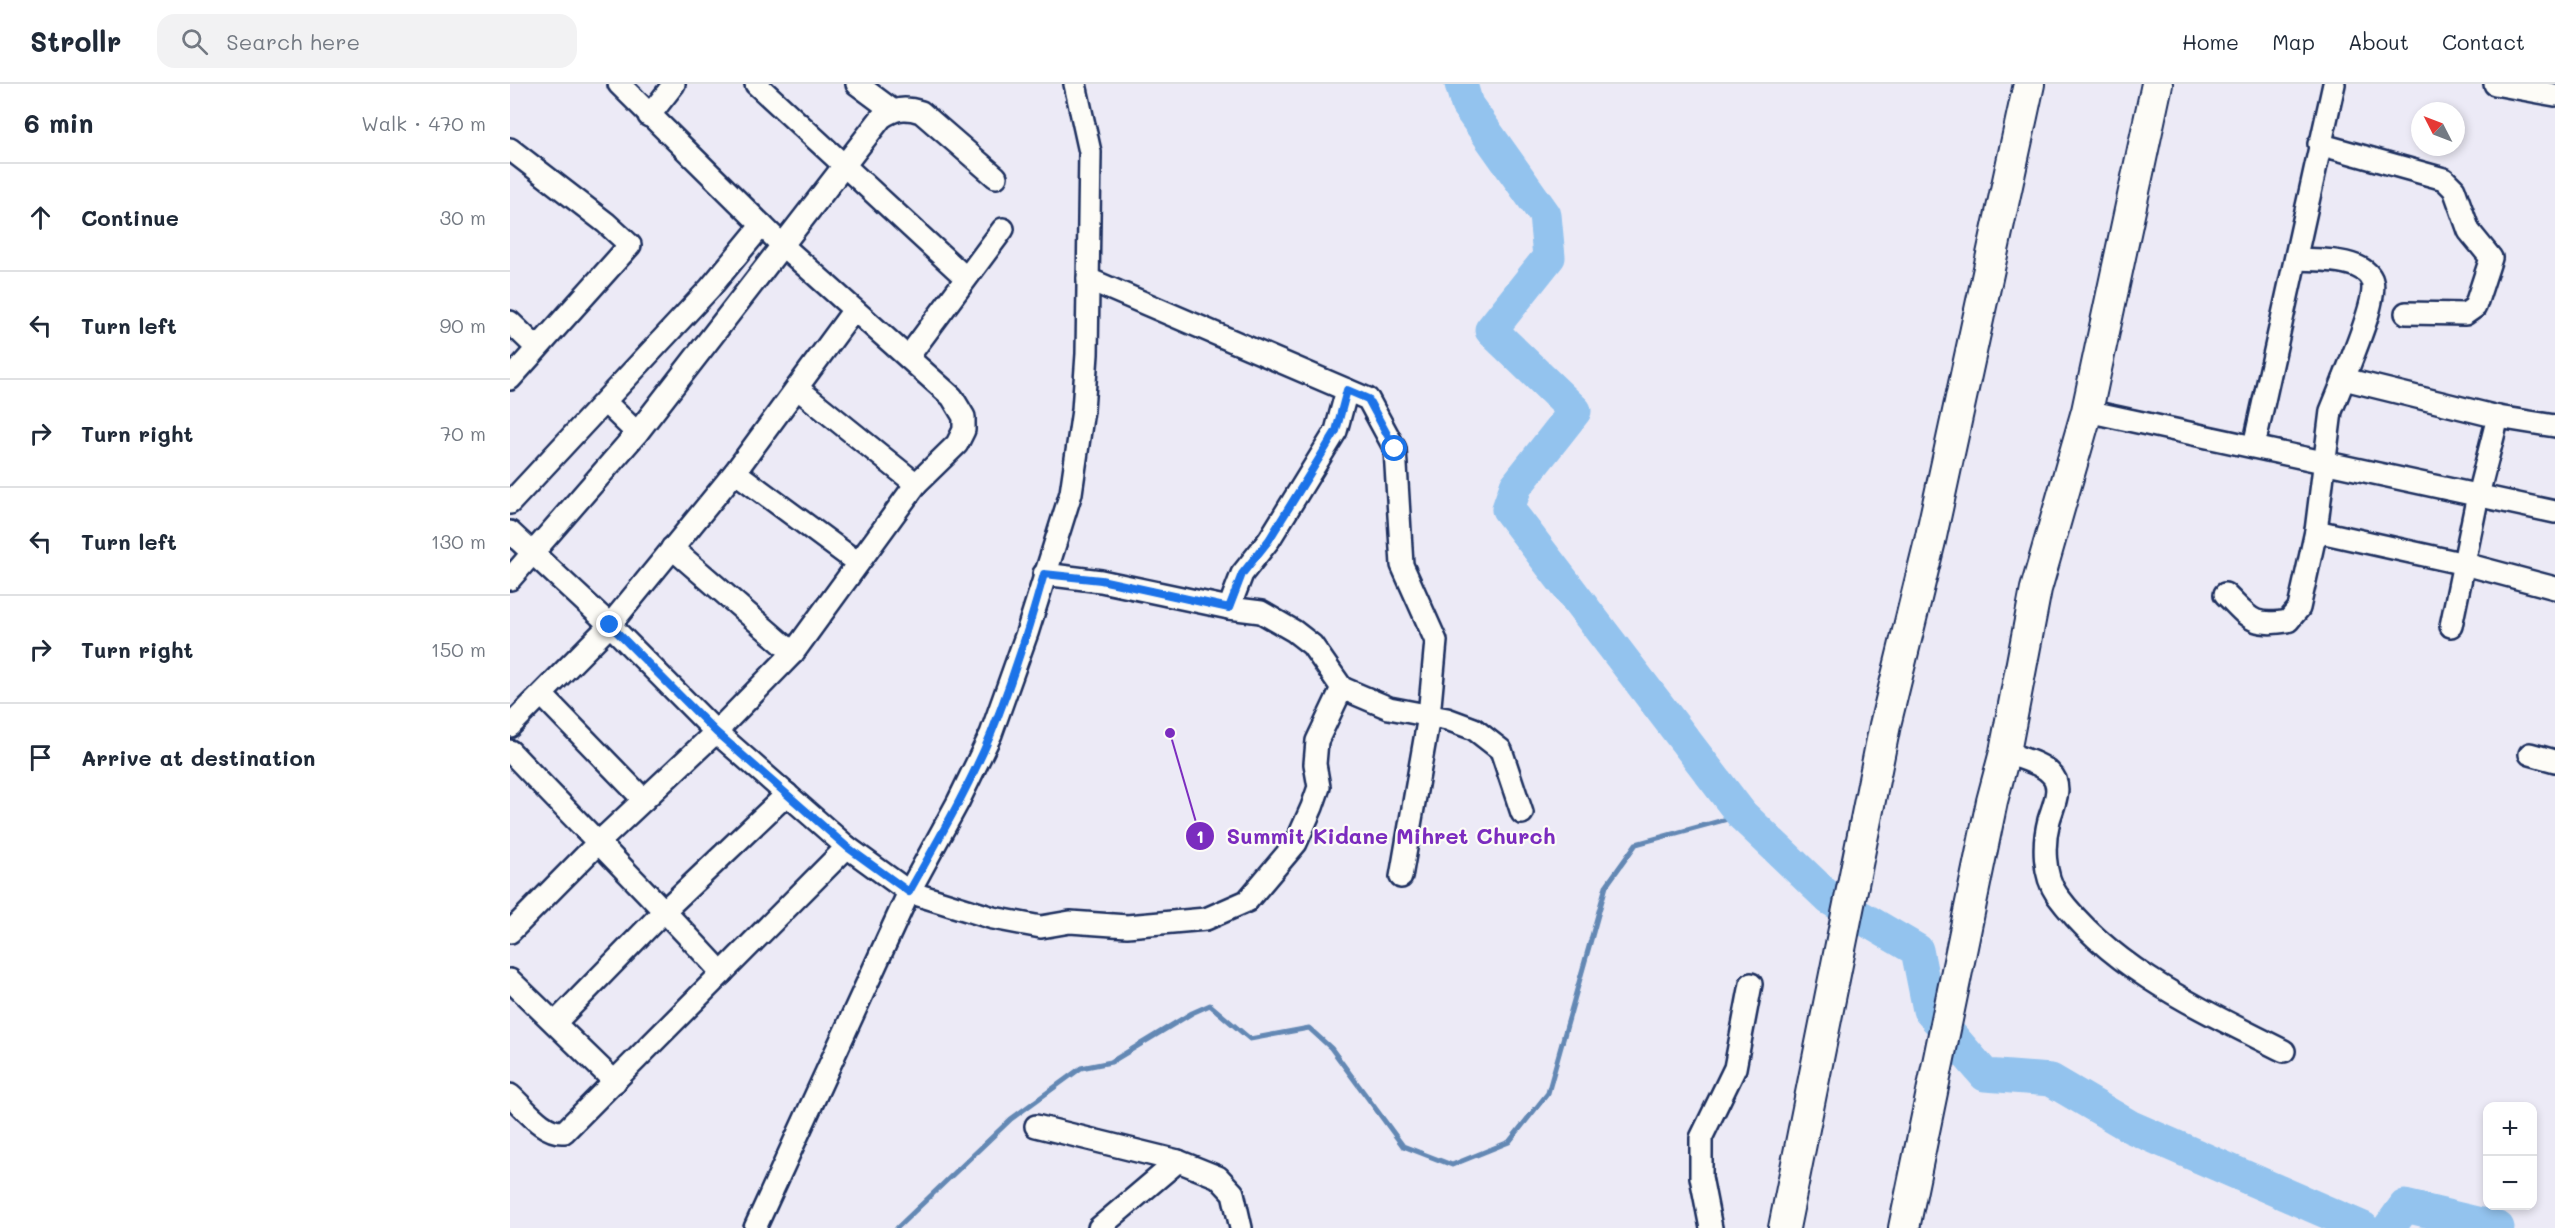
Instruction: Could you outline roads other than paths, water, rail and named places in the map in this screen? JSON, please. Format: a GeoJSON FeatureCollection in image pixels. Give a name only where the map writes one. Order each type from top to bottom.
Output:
{"type":"FeatureCollection","features":[{"type":"Feature","properties":{"kind":"highway"},"geometry":{"type":"LineString","coordinates":[[1784,1228],[1885,725],[1930,541],[2029,84]]}},
{"type":"Feature","properties":{"kind":"highway"},"geometry":{"type":"LineString","coordinates":[[1904,1228],[1992,801],[2005,753],[2036,589],[2087,411],[2157,84]]}},
{"type":"Feature","properties":{"kind":"street"},"geometry":{"type":"LineString","coordinates":[[510,932],[597,844],[716,732],[793,653],[916,484],[957,444],[964,430],[964,417],[952,398],[782,245],[619,84]]}},
{"type":"Feature","properties":{"kind":"street"},"geometry":{"type":"LineString","coordinates":[[649,116],[674,84]]}},
{"type":"Feature","properties":{"kind":"street"},"geometry":{"type":"LineString","coordinates":[[756,84],[966,278]]}},
{"type":"Feature","properties":{"kind":"street"},"geometry":{"type":"LineString","coordinates":[[857,84],[892,110]]}},
{"type":"Feature","properties":{"kind":"street"},"geometry":{"type":"LineString","coordinates":[[755,1228],[909,892],[950,818],[991,734],[1017,664],[1071,493],[1083,410],[1087,354],[1090,152],[1075,84]]}},
{"type":"Feature","properties":{"kind":"street"},"geometry":{"type":"LineString","coordinates":[[2254,446],[2334,84]]}},
{"type":"Feature","properties":{"kind":"street"},"geometry":{"type":"LineString","coordinates":[[2495,84],[2555,95]]}},
{"type":"Feature","properties":{"kind":"street"},"geometry":{"type":"LineString","coordinates":[[510,579],[637,433],[881,118],[892,110],[909,108],[921,112],[996,177]]}},
{"type":"Feature","properties":{"kind":"street"},"geometry":{"type":"LineString","coordinates":[[2319,144],[2445,179],[2454,189],[2469,231],[2491,258],[2475,307],[2465,314],[2406,313]]}},
{"type":"Feature","properties":{"kind":"street"},"geometry":{"type":"LineString","coordinates":[[510,379],[630,245],[606,223],[511,151]]}},
{"type":"Feature","properties":{"kind":"street"},"geometry":{"type":"LineString","coordinates":[[510,503],[710,288],[762,225]]}},
{"type":"Feature","properties":{"kind":"street"},"geometry":{"type":"LineString","coordinates":[[908,357],[1003,229]]}},
{"type":"Feature","properties":{"kind":"street"},"geometry":{"type":"LineString","coordinates":[[2225,594],[2253,621],[2269,624],[2288,621],[2299,608],[2316,531],[2331,411],[2371,305],[2373,282],[2358,266],[2341,262],[2296,259]]}},
{"type":"Feature","properties":{"kind":"street"},"geometry":{"type":"LineString","coordinates":[[1088,279],[1368,399],[1395,449],[1402,565],[1436,641],[1429,716],[1401,877]]}},
{"type":"Feature","properties":{"kind":"street"},"geometry":{"type":"LineString","coordinates":[[510,726],[610,625],[735,472],[854,310]]}},
{"type":"Feature","properties":{"kind":"street"},"geometry":{"type":"LineString","coordinates":[[510,322],[537,348]]}},
{"type":"Feature","properties":{"kind":"street"},"geometry":{"type":"LineString","coordinates":[[2344,379],[2498,417],[2555,426]]}},
{"type":"Feature","properties":{"kind":"street"},"geometry":{"type":"LineString","coordinates":[[797,388],[916,484]]}},
{"type":"Feature","properties":{"kind":"street"},"geometry":{"type":"LineString","coordinates":[[1229,608],[1242,574],[1269,540],[1336,431],[1347,390]]}},
{"type":"Feature","properties":{"kind":"street"},"geometry":{"type":"LineString","coordinates":[[605,402],[637,433]]}},
{"type":"Feature","properties":{"kind":"street"},"geometry":{"type":"LineString","coordinates":[[2087,411],[2555,512]]}},
{"type":"Feature","properties":{"kind":"street"},"geometry":{"type":"LineString","coordinates":[[2451,626],[2478,495],[2498,417]]}},
{"type":"Feature","properties":{"kind":"street"},"geometry":{"type":"LineString","coordinates":[[735,472],[858,563]]}},
{"type":"Feature","properties":{"kind":"street"},"geometry":{"type":"LineString","coordinates":[[2316,531],[2465,564],[2555,588]]}},
{"type":"Feature","properties":{"kind":"street"},"geometry":{"type":"LineString","coordinates":[[510,532],[610,625],[716,732],[847,847],[909,892],[993,918],[1041,927],[1070,922],[1127,926],[1206,919],[1247,901],[1296,843],[1319,787],[1315,764],[1317,741],[1342,688]]}},
{"type":"Feature","properties":{"kind":"street"},"geometry":{"type":"LineString","coordinates":[[672,548],[793,653]]}},
{"type":"Feature","properties":{"kind":"street"},"geometry":{"type":"LineString","coordinates":[[1044,574],[1101,580],[1229,608],[1261,612],[1294,631],[1312,645],[1342,688],[1389,708],[1446,719],[1473,729],[1501,750],[1522,813]]}},
{"type":"Feature","properties":{"kind":"street"},"geometry":{"type":"LineString","coordinates":[[542,695],[644,800]]}},
{"type":"Feature","properties":{"kind":"street"},"geometry":{"type":"LineString","coordinates":[[510,751],[597,844],[665,910],[722,973]]}},
{"type":"Feature","properties":{"kind":"street"},"geometry":{"type":"LineString","coordinates":[[2005,753],[2050,771],[2055,779],[2056,801],[2049,821],[2046,850],[2048,879],[2056,894],[2076,917],[2110,951],[2170,993],[2284,1051]]}},
{"type":"Feature","properties":{"kind":"street"},"geometry":{"type":"LineString","coordinates":[[2530,754],[2555,761]]}},
{"type":"Feature","properties":{"kind":"street"},"geometry":{"type":"LineString","coordinates":[[555,1023],[665,910],[787,794]]}},
{"type":"Feature","properties":{"kind":"street"},"geometry":{"type":"LineString","coordinates":[[510,1095],[546,1128],[555,1133],[564,1132],[847,847]]}},
{"type":"Feature","properties":{"kind":"street"},"geometry":{"type":"LineString","coordinates":[[510,980],[615,1082]]}},
{"type":"Feature","properties":{"kind":"street"},"geometry":{"type":"LineString","coordinates":[[1711,1228],[1701,1176],[1701,1138],[1735,1068],[1751,984]]}},
{"type":"Feature","properties":{"kind":"street"},"geometry":{"type":"LineString","coordinates":[[1036,1126],[1178,1161],[1218,1177],[1233,1193],[1241,1228]]}},
{"type":"Feature","properties":{"kind":"street"},"geometry":{"type":"LineString","coordinates":[[1099,1228],[1178,1161]]}},
{"type":"Feature","properties":{"kind":"waterway"},"geometry":{"type":"LineString","coordinates":[[1461,84],[1467,105],[1545,215],[1549,257],[1491,330],[1575,411],[1516,486],[1508,509],[1742,815],[1830,899],[1917,950],[1929,1010],[1985,1075],[2051,1080],[2131,1127],[2363,1228]]}},
{"type":"Feature","properties":{"kind":"waterway"},"geometry":{"type":"LineString","coordinates":[[897,1228],[1011,1119],[1081,1068],[1111,1062],[1192,1013],[1210,1005],[1250,1039],[1309,1028],[1331,1048],[1403,1146],[1452,1165],[1509,1142],[1548,1093],[1606,886],[1636,844],[1742,815]]}},
{"type":"Feature","properties":{"kind":"waterway"},"geometry":{"type":"LineString","coordinates":[[2389,1228],[2405,1206],[2498,1228]]}},
{"type":"Feature","properties":{"kind":"place","name":"Summit Kidane Mihret Church"},"geometry":{"type":"Point","coordinates":[1170,733]}}]}
